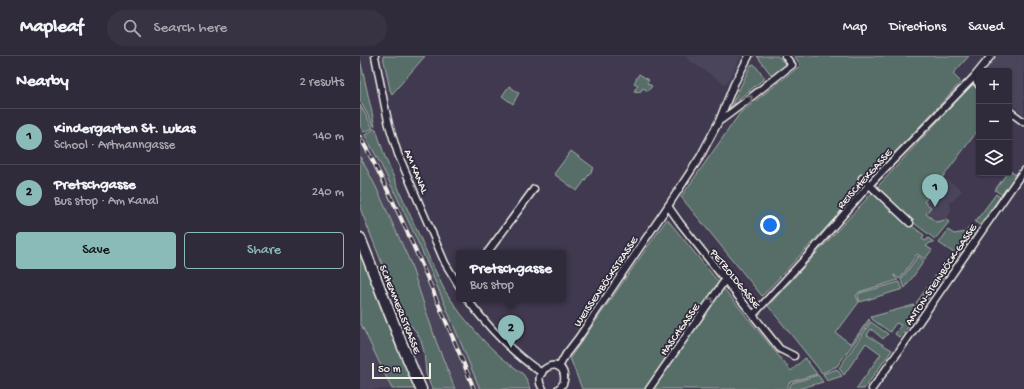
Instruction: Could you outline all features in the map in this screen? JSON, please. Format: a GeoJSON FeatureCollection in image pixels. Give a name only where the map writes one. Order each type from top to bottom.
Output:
{"type":"FeatureCollection","features":[{"type":"Feature","properties":{"kind":"main road","name":"SCHEMMERLSTRASSE"},"geometry":{"type":"LineString","coordinates":[[360,238],[421,389]]}},
{"type":"Feature","properties":{"kind":"street","name":"AM KANAL"},"geometry":{"type":"LineString","coordinates":[[375,56],[389,125],[398,154],[436,242],[456,282]]}},
{"type":"Feature","properties":{"kind":"street","name":"WEISSENBÖCKSTRASSE"},"geometry":{"type":"LineString","coordinates":[[559,367],[566,354],[668,206],[700,156],[719,121],[734,84],[749,56]]}},
{"type":"Feature","properties":{"kind":"street"},"geometry":{"type":"LineString","coordinates":[[719,121],[737,109],[792,66],[785,56]]}},
{"type":"Feature","properties":{"kind":"street","name":"REISCHEKGASSE"},"geometry":{"type":"LineString","coordinates":[[753,314],[812,251],[870,184],[974,77],[991,56]]}},
{"type":"Feature","properties":{"kind":"street"},"geometry":{"type":"LineString","coordinates":[[1012,113],[1024,122]]}},
{"type":"Feature","properties":{"kind":"street","name":"ANTON-STEINBÖCK-GASSE"},"geometry":{"type":"LineString","coordinates":[[872,389],[1024,170]]}},
{"type":"Feature","properties":{"kind":"street"},"geometry":{"type":"LineString","coordinates":[[862,178],[910,223]]}},
{"type":"Feature","properties":{"kind":"street"},"geometry":{"type":"LineString","coordinates":[[489,250],[534,189]]}},
{"type":"Feature","properties":{"kind":"street","name":"PETZOLDGASSE"},"geometry":{"type":"LineString","coordinates":[[668,206],[780,348],[794,356]]}},
{"type":"Feature","properties":{"kind":"street"},"geometry":{"type":"LineString","coordinates":[[451,274],[456,273]]}},
{"type":"Feature","properties":{"kind":"street","name":"HASCHGASSE"},"geometry":{"type":"LineString","coordinates":[[649,389],[725,280]]}},
{"type":"Feature","properties":{"kind":"street"},"geometry":{"type":"LineString","coordinates":[[470,302],[489,326],[507,344],[526,362],[542,373]]}},
{"type":"Feature","properties":{"kind":"street"},"geometry":{"type":"LineString","coordinates":[[543,389],[539,384],[540,377],[546,368],[554,366],[559,367],[563,371],[563,388]]}},
{"type":"Feature","properties":{"kind":"shaded area"},"geometry":{"type":"Polygon","coordinates":[[[683,56],[741,56],[726,85],[683,56]]]}},
{"type":"Feature","properties":{"kind":"shaded area"},"geometry":{"type":"Polygon","coordinates":[[[996,56],[1024,56],[1024,115],[1012,105],[1012,68],[986,68],[996,56]]]}},
{"type":"Feature","properties":{"kind":"shaded area"},"geometry":{"type":"Polygon","coordinates":[[[360,126],[378,157],[425,258],[480,389],[455,389],[436,341],[410,262],[376,187],[360,156],[360,126]]]}},
{"type":"Feature","properties":{"kind":"shaded area"},"geometry":{"type":"Polygon","coordinates":[[[943,177],[962,190],[953,201],[950,202],[951,211],[946,220],[949,222],[935,239],[910,220],[943,177]]]}},
{"type":"Feature","properties":{"kind":"shaded area"},"geometry":{"type":"Polygon","coordinates":[[[360,322],[382,369],[392,389],[360,389],[360,322]]]}},
{"type":"Feature","properties":{"kind":"green space"},"geometry":{"type":"Polygon","coordinates":[[[383,56],[425,56],[392,94],[383,56]]]}},
{"type":"Feature","properties":{"kind":"green space"},"geometry":{"type":"Polygon","coordinates":[[[757,56],[778,56],[782,61],[787,63],[787,65],[772,76],[757,56]]]}},
{"type":"Feature","properties":{"kind":"green space"},"geometry":{"type":"Polygon","coordinates":[[[794,56],[969,56],[953,74],[961,82],[886,163],[881,160],[845,198],[850,202],[762,296],[681,197],[740,113],[801,65],[794,56]]]}},
{"type":"Feature","properties":{"kind":"green space"},"geometry":{"type":"Polygon","coordinates":[[[360,59],[375,126],[360,101],[360,59]]]}},
{"type":"Feature","properties":{"kind":"green space"},"geometry":{"type":"Polygon","coordinates":[[[754,64],[764,79],[735,102],[735,105],[730,108],[751,65],[754,64]]]}},
{"type":"Feature","properties":{"kind":"green space"},"geometry":{"type":"Polygon","coordinates":[[[639,74],[649,80],[647,83],[652,86],[648,91],[643,88],[640,92],[634,91],[638,85],[634,83],[639,74]]]}},
{"type":"Feature","properties":{"kind":"green space"},"geometry":{"type":"Polygon","coordinates":[[[972,84],[976,87],[976,133],[924,202],[931,207],[926,214],[936,222],[946,220],[949,222],[935,239],[910,220],[908,223],[924,235],[922,239],[926,241],[928,238],[934,242],[926,246],[932,250],[925,259],[917,254],[900,279],[894,275],[898,280],[859,292],[856,296],[859,302],[836,333],[851,344],[869,319],[870,321],[837,366],[822,373],[768,306],[972,84]]]}},
{"type":"Feature","properties":{"kind":"green space"},"geometry":{"type":"Polygon","coordinates":[[[509,86],[519,93],[513,104],[502,96],[509,86]]]}},
{"type":"Feature","properties":{"kind":"green space"},"geometry":{"type":"Polygon","coordinates":[[[360,105],[373,128],[364,132],[360,126],[360,105]]]}},
{"type":"Feature","properties":{"kind":"green space"},"geometry":{"type":"Polygon","coordinates":[[[376,129],[385,157],[445,291],[461,314],[483,340],[501,357],[523,374],[530,389],[480,389],[412,228],[365,135],[376,129]]]}},
{"type":"Feature","properties":{"kind":"green space"},"geometry":{"type":"Polygon","coordinates":[[[571,151],[594,168],[577,191],[554,174],[571,151]]]}},
{"type":"Feature","properties":{"kind":"green space"},"geometry":{"type":"Polygon","coordinates":[[[360,156],[376,187],[410,262],[436,341],[455,389],[432,389],[426,374],[424,352],[421,341],[417,333],[402,314],[360,208],[360,156]]]}},
{"type":"Feature","properties":{"kind":"green space"},"geometry":{"type":"Polygon","coordinates":[[[1012,172],[1016,175],[1002,195],[995,190],[1005,176],[1012,176],[1012,172]]]}},
{"type":"Feature","properties":{"kind":"green space"},"geometry":{"type":"Polygon","coordinates":[[[996,194],[1000,197],[980,225],[975,222],[996,194]]]}},
{"type":"Feature","properties":{"kind":"green space"},"geometry":{"type":"Polygon","coordinates":[[[667,219],[791,371],[805,358],[817,374],[790,382],[788,389],[582,389],[570,358],[667,219]]]}},
{"type":"Feature","properties":{"kind":"green space"},"geometry":{"type":"Polygon","coordinates":[[[970,226],[976,230],[958,256],[939,243],[948,230],[954,234],[966,232],[970,226]]]}},
{"type":"Feature","properties":{"kind":"green space"},"geometry":{"type":"Polygon","coordinates":[[[360,251],[417,389],[392,389],[360,322],[360,251]]]}},
{"type":"Feature","properties":{"kind":"green space"},"geometry":{"type":"Polygon","coordinates":[[[918,256],[924,261],[905,288],[901,280],[918,256]]]}},
{"type":"Feature","properties":{"kind":"green space"},"geometry":{"type":"Polygon","coordinates":[[[939,271],[945,275],[921,308],[916,303],[939,271]]]}},
{"type":"Feature","properties":{"kind":"green space"},"geometry":{"type":"Polygon","coordinates":[[[899,282],[903,289],[860,302],[858,296],[860,293],[899,282]]]}},
{"type":"Feature","properties":{"kind":"green space"},"geometry":{"type":"Polygon","coordinates":[[[914,305],[916,307],[908,321],[911,323],[900,338],[895,334],[901,325],[896,323],[890,332],[871,317],[914,305]]]}},
{"type":"Feature","properties":{"kind":"green space"},"geometry":{"type":"Polygon","coordinates":[[[871,322],[888,334],[883,339],[871,329],[867,335],[892,350],[864,389],[856,389],[881,354],[866,343],[844,375],[839,368],[871,322]]]}},
{"type":"Feature","properties":{"kind":"green space"},"geometry":{"type":"Polygon","coordinates":[[[837,369],[842,376],[827,381],[823,374],[837,369]]]}},
{"type":"Feature","properties":{"kind":"green space"},"geometry":{"type":"Polygon","coordinates":[[[818,375],[823,382],[798,389],[790,389],[792,383],[818,375]]]}},
{"type":"Feature","properties":{"kind":"railway"},"geometry":{"type":"LineString","coordinates":[[360,137],[390,194],[408,233],[474,389]]}},
{"type":"Feature","properties":{"kind":"place","name":"Kindergarten St. Lukas"},"geometry":{"type":"Point","coordinates":[935,207]}},
{"type":"Feature","properties":{"kind":"place","name":"Pretschgasse"},"geometry":{"type":"Point","coordinates":[511,348]}}]}
